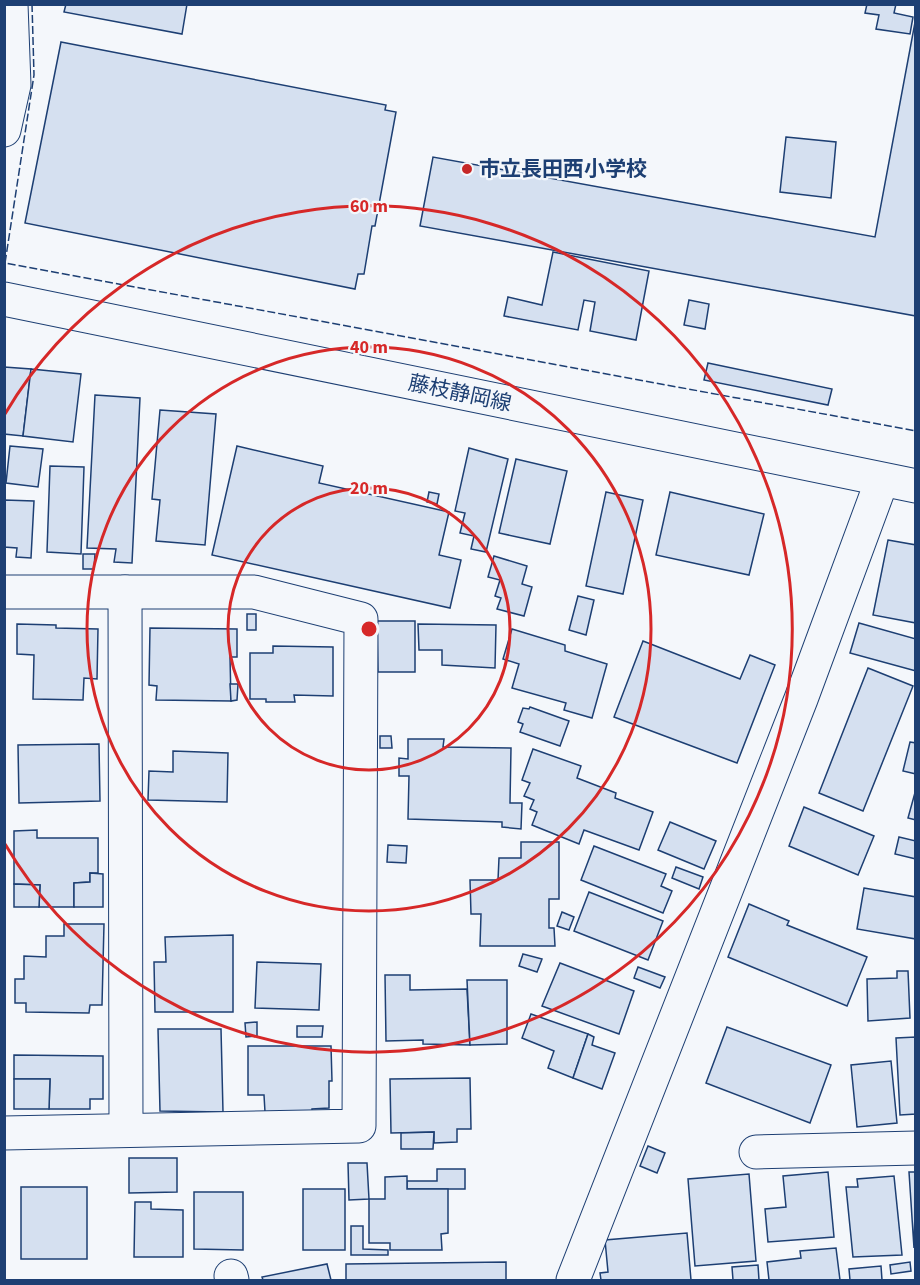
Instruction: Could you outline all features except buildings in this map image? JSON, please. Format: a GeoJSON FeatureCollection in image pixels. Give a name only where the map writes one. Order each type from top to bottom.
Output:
{"type":"FeatureCollection","features":[{"type":"Feature","properties":{"kind":"street"},"geometry":{"type":"LineString","coordinates":[[4,130],[14,85],[11,4]]}},
{"type":"Feature","properties":{"kind":"street","name":"藤枝静岡線"},"geometry":{"type":"LineString","coordinates":[[4,299],[915,486]]}},
{"type":"Feature","properties":{"kind":"street"},"geometry":{"type":"LineString","coordinates":[[573,1281],[801,699],[882,480]]}},
{"type":"Feature","properties":{"kind":"street"},"geometry":{"type":"LineString","coordinates":[[4,592],[254,592],[361,619],[358,1126],[4,1133]]}},
{"type":"Feature","properties":{"kind":"street"},"geometry":{"type":"LineString","coordinates":[[125,592],[126,1129]]}},
{"type":"Feature","properties":{"kind":"street"},"geometry":{"type":"LineString","coordinates":[[756,1152],[915,1148]]}},
{"type":"Feature","properties":{"kind":"fence"},"geometry":{"type":"LineString","coordinates":[[32,4],[34,75],[5,263],[916,431]]}},
{"type":"Feature","properties":{"kind":"place","name":"市立長田西小学校"},"geometry":{"type":"Point","coordinates":[467,169]}}]}
